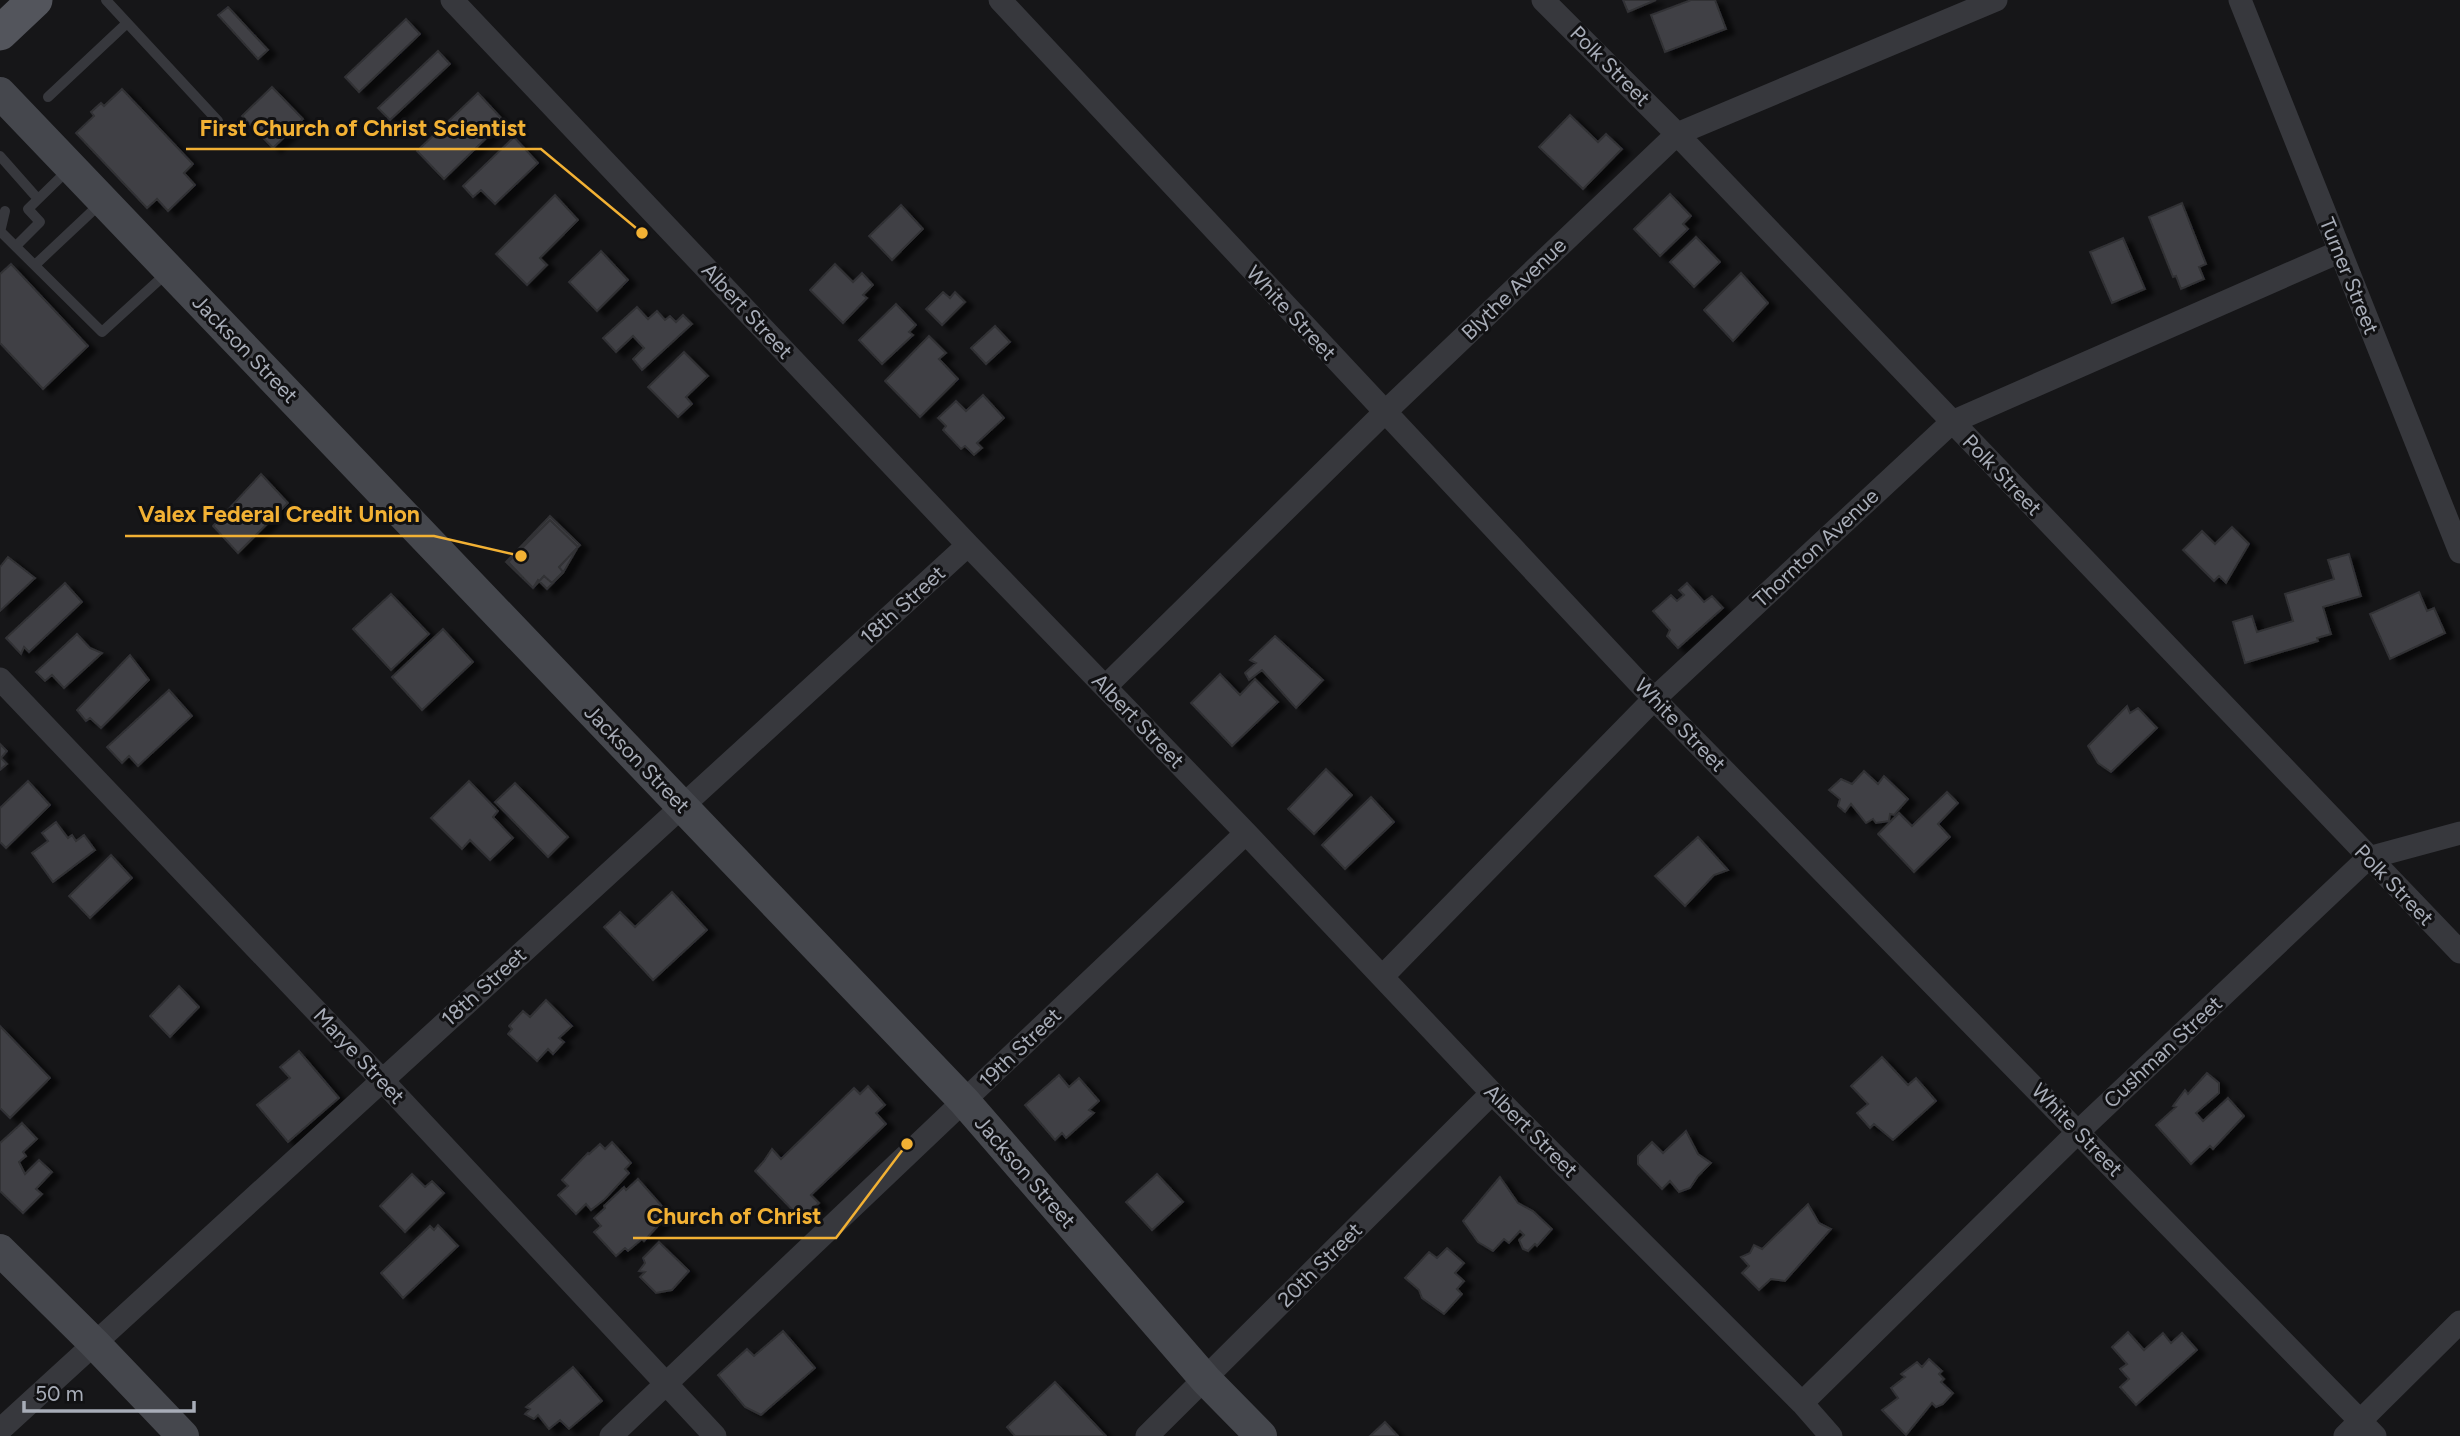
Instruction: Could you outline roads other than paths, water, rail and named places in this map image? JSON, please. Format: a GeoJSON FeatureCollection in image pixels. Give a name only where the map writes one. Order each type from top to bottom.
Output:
{"type":"FeatureCollection","features":[{"type":"Feature","properties":{"kind":"main road"},"geometry":{"type":"LineString","coordinates":[[0,33],[35,0]]}},
{"type":"Feature","properties":{"kind":"main road","name":"Jackson Street"},"geometry":{"type":"LineString","coordinates":[[0,93],[964,1101],[1206,1380],[1261,1436]]}},
{"type":"Feature","properties":{"kind":"main road"},"geometry":{"type":"LineString","coordinates":[[0,1250],[183,1436]]}},
{"type":"Feature","properties":{"kind":"street","name":"Albert Street"},"geometry":{"type":"LineString","coordinates":[[452,0],[1492,1093],[1831,1436]]}},
{"type":"Feature","properties":{"kind":"street","name":"White Street"},"geometry":{"type":"LineString","coordinates":[[1000,0],[1654,699],[2078,1132],[2360,1431]]}},
{"type":"Feature","properties":{"kind":"street","name":"Polk Street"},"geometry":{"type":"LineString","coordinates":[[1544,0],[1677,134],[2460,952]]}},
{"type":"Feature","properties":{"kind":"street","name":"Blythe Avenue"},"geometry":{"type":"LineString","coordinates":[[1105,687],[1384,413],[1677,134],[1996,0]]}},
{"type":"Feature","properties":{"kind":"street","name":"Turner Street"},"geometry":{"type":"LineString","coordinates":[[2240,0],[2460,552]]}},
{"type":"Feature","properties":{"kind":"street","name":"Thornton Avenue"},"geometry":{"type":"LineString","coordinates":[[1382,976],[1654,699],[1951,422],[2339,252]]}},
{"type":"Feature","properties":{"kind":"street","name":"18th Street"},"geometry":{"type":"LineString","coordinates":[[0,1430],[968,545]]}},
{"type":"Feature","properties":{"kind":"street","name":"Marye Street"},"geometry":{"type":"LineString","coordinates":[[0,679],[383,1080],[715,1436]]}},
{"type":"Feature","properties":{"kind":"street","name":"19th Street"},"geometry":{"type":"LineString","coordinates":[[611,1436],[1246,833]]}},
{"type":"Feature","properties":{"kind":"street","name":"Cushman Street"},"geometry":{"type":"LineString","coordinates":[[1801,1403],[2078,1132],[2368,858],[2460,833]]}},
{"type":"Feature","properties":{"kind":"street","name":"20th Street"},"geometry":{"type":"LineString","coordinates":[[1147,1436],[1492,1093]]}},
{"type":"Feature","properties":{"kind":"street"},"geometry":{"type":"LineString","coordinates":[[2360,1431],[2460,1322]]}},
{"type":"Feature","properties":{"kind":"lane"},"geometry":{"type":"LineString","coordinates":[[106,0],[218,121]]}},
{"type":"Feature","properties":{"kind":"lane"},"geometry":{"type":"LineString","coordinates":[[48,97],[127,23]]}},
{"type":"Feature","properties":{"kind":"lane"},"geometry":{"type":"LineString","coordinates":[[0,156],[38,199]]}},
{"type":"Feature","properties":{"kind":"lane"},"geometry":{"type":"LineString","coordinates":[[16,246],[40,222],[28,209],[71,167]]}},
{"type":"Feature","properties":{"kind":"lane"},"geometry":{"type":"LineString","coordinates":[[35,265],[103,201]]}},
{"type":"Feature","properties":{"kind":"lane"},"geometry":{"type":"LineString","coordinates":[[5,211],[1,232],[102,332],[170,271]]}},
{"type":"Feature","properties":{"kind":"place","name":"First Church of Christ Scientist"},"geometry":{"type":"Point","coordinates":[642,233]}},
{"type":"Feature","properties":{"kind":"place","name":"Valex Federal Credit Union"},"geometry":{"type":"Point","coordinates":[521,556]}},
{"type":"Feature","properties":{"kind":"place","name":"Church of Christ"},"geometry":{"type":"Point","coordinates":[907,1144]}}]}
